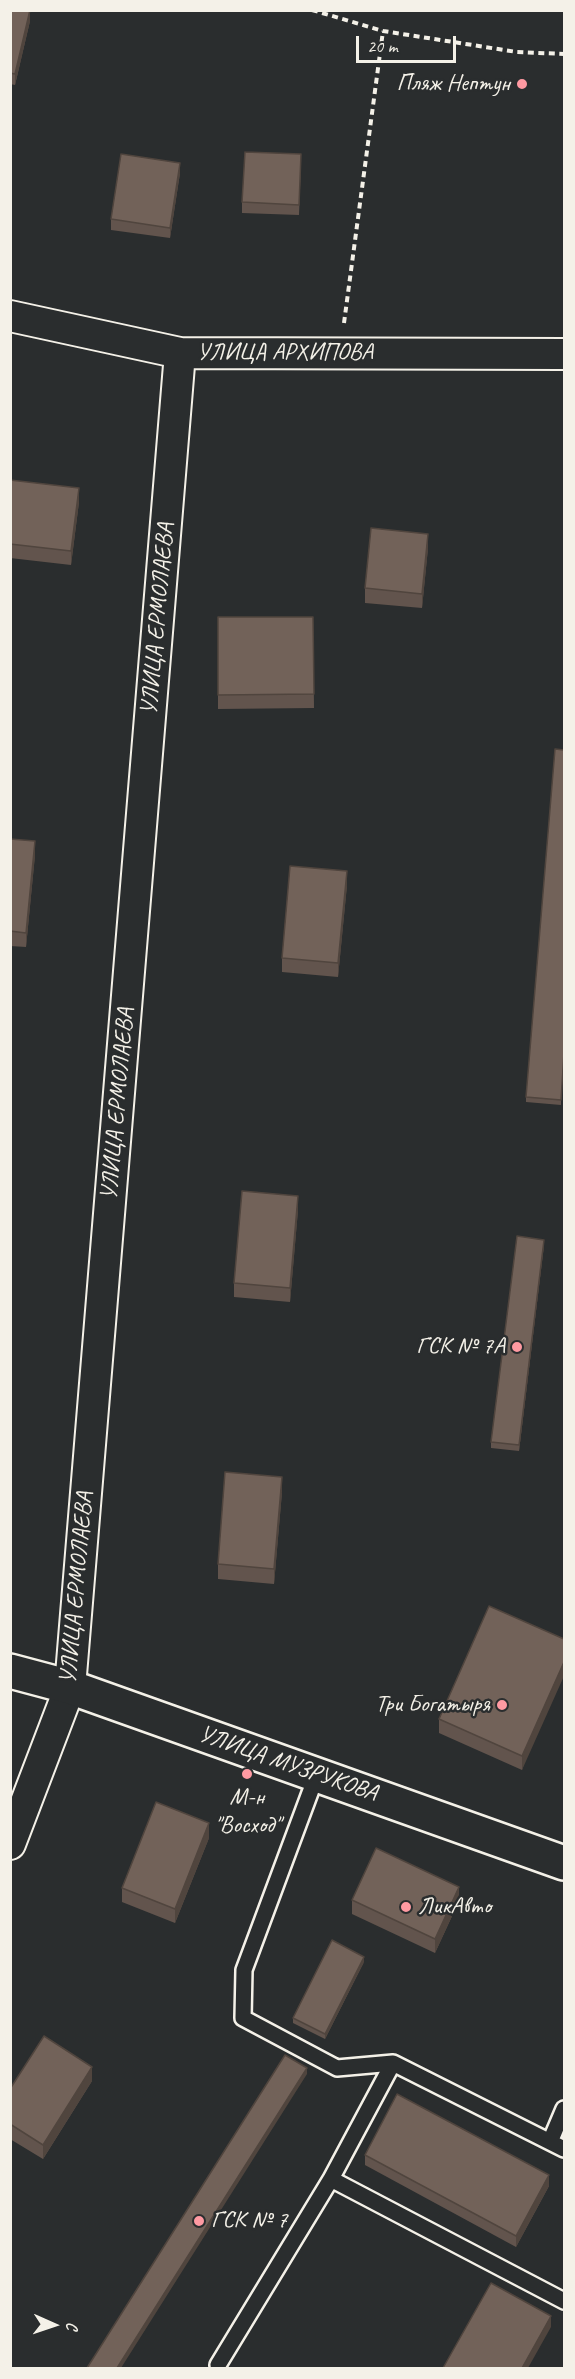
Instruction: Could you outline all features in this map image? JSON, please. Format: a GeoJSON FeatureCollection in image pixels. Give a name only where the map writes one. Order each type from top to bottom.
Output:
{"type":"FeatureCollection","features":[{"type":"Feature","properties":{"kind":"street","name":"УЛИЦА АРХИПОВА"},"geometry":{"type":"LineString","coordinates":[[10,316],[180,353],[564,354]]}},
{"type":"Feature","properties":{"kind":"street","name":"УЛИЦА ЕРМОЛАЕВА"},"geometry":{"type":"LineString","coordinates":[[10,1844],[70,1687],[180,353]]}},
{"type":"Feature","properties":{"kind":"street","name":"УЛИЦА МУЗРУКОВА"},"geometry":{"type":"LineString","coordinates":[[10,1671],[70,1687],[564,1863]]}},
{"type":"Feature","properties":{"kind":"lane"},"geometry":{"type":"LineString","coordinates":[[317,1774],[244,1970],[243,2018],[338,2068],[393,2063],[564,2150]]}},
{"type":"Feature","properties":{"kind":"lane"},"geometry":{"type":"LineString","coordinates":[[219,2367],[331,2179],[393,2063]]}},
{"type":"Feature","properties":{"kind":"lane"},"geometry":{"type":"LineString","coordinates":[[550,2142],[564,2109]]}},
{"type":"Feature","properties":{"kind":"lane"},"geometry":{"type":"LineString","coordinates":[[331,2179],[564,2301]]}},
{"type":"Feature","properties":{"kind":"path"},"geometry":{"type":"LineString","coordinates":[[312,10],[383,32],[517,52],[564,54]]}},
{"type":"Feature","properties":{"kind":"path"},"geometry":{"type":"LineString","coordinates":[[340,353],[383,32]]}},
{"type":"Feature","properties":{"kind":"building"},"geometry":{"type":"Polygon","coordinates":[[[10,10],[30,10],[15,74],[10,73],[10,10]]]}},
{"type":"Feature","properties":{"kind":"building"},"geometry":{"type":"Polygon","coordinates":[[[245,152],[301,154],[299,205],[242,202],[245,152]]]}},
{"type":"Feature","properties":{"kind":"building"},"geometry":{"type":"Polygon","coordinates":[[[121,154],[180,163],[170,228],[111,219],[121,154]]]}},
{"type":"Feature","properties":{"kind":"building"},"geometry":{"type":"Polygon","coordinates":[[[10,480],[79,488],[71,551],[10,544],[10,480]]]}},
{"type":"Feature","properties":{"kind":"building"},"geometry":{"type":"Polygon","coordinates":[[[371,528],[428,534],[422,594],[365,588],[371,528]]]}},
{"type":"Feature","properties":{"kind":"building"},"geometry":{"type":"Polygon","coordinates":[[[218,617],[313,617],[314,694],[218,695],[218,617]]]}},
{"type":"Feature","properties":{"kind":"building"},"geometry":{"type":"Polygon","coordinates":[[[555,749],[564,750],[564,1053],[561,1100],[526,1097],[555,749]]]}},
{"type":"Feature","properties":{"kind":"building"},"geometry":{"type":"Polygon","coordinates":[[[10,839],[35,841],[26,933],[10,931],[10,839]]]}},
{"type":"Feature","properties":{"kind":"building"},"geometry":{"type":"Polygon","coordinates":[[[290,866],[347,871],[338,963],[282,958],[290,866]]]}},
{"type":"Feature","properties":{"kind":"building"},"geometry":{"type":"Polygon","coordinates":[[[242,1191],[298,1196],[290,1288],[234,1283],[242,1191]]]}},
{"type":"Feature","properties":{"kind":"building","name":"ГСК № 7А"},"geometry":{"type":"Polygon","coordinates":[[[517,1236],[544,1240],[519,1445],[491,1442],[517,1236]]]}},
{"type":"Feature","properties":{"kind":"building"},"geometry":{"type":"Polygon","coordinates":[[[225,1472],[282,1477],[274,1569],[218,1564],[225,1472]]]}},
{"type":"Feature","properties":{"kind":"building","name":"Три Богатыря"},"geometry":{"type":"Polygon","coordinates":[[[489,1606],[564,1639],[564,1662],[522,1756],[439,1719],[489,1606]]]}},
{"type":"Feature","properties":{"kind":"building"},"geometry":{"type":"Polygon","coordinates":[[[156,1802],[209,1823],[175,1909],[122,1888],[156,1802]]]}},
{"type":"Feature","properties":{"kind":"building","name":"ЛикАвто"},"geometry":{"type":"Polygon","coordinates":[[[376,1848],[459,1887],[435,1939],[352,1900],[376,1848]]]}},
{"type":"Feature","properties":{"kind":"building"},"geometry":{"type":"Polygon","coordinates":[[[332,1940],[364,1957],[325,2034],[293,2018],[332,1940]]]}},
{"type":"Feature","properties":{"kind":"building"},"geometry":{"type":"Polygon","coordinates":[[[44,2036],[92,2067],[43,2145],[10,2124],[10,2089],[44,2036]]]}},
{"type":"Feature","properties":{"kind":"building","name":"ГСК № 7"},"geometry":{"type":"Polygon","coordinates":[[[285,2055],[307,2068],[117,2368],[87,2368],[285,2055]]]}},
{"type":"Feature","properties":{"kind":"building"},"geometry":{"type":"Polygon","coordinates":[[[397,2094],[549,2175],[516,2236],[365,2155],[397,2094]]]}},
{"type":"Feature","properties":{"kind":"building"},"geometry":{"type":"Polygon","coordinates":[[[491,2283],[551,2316],[522,2368],[443,2368],[491,2283]]]}},
{"type":"Feature","properties":{"kind":"place","name":"Пляж Нептун"},"geometry":{"type":"Point","coordinates":[522,84]}},
{"type":"Feature","properties":{"kind":"place","name":"ГСК № 7А"},"geometry":{"type":"Point","coordinates":[517,1347]}},
{"type":"Feature","properties":{"kind":"place","name":"Три Богатыря"},"geometry":{"type":"Point","coordinates":[502,1705]}},
{"type":"Feature","properties":{"kind":"place","name":"М-н \"Восход\""},"geometry":{"type":"Point","coordinates":[247,1774]}},
{"type":"Feature","properties":{"kind":"place","name":"ЛикАвто"},"geometry":{"type":"Point","coordinates":[406,1907]}},
{"type":"Feature","properties":{"kind":"place","name":"ГСК № 7"},"geometry":{"type":"Point","coordinates":[199,2221]}}]}
